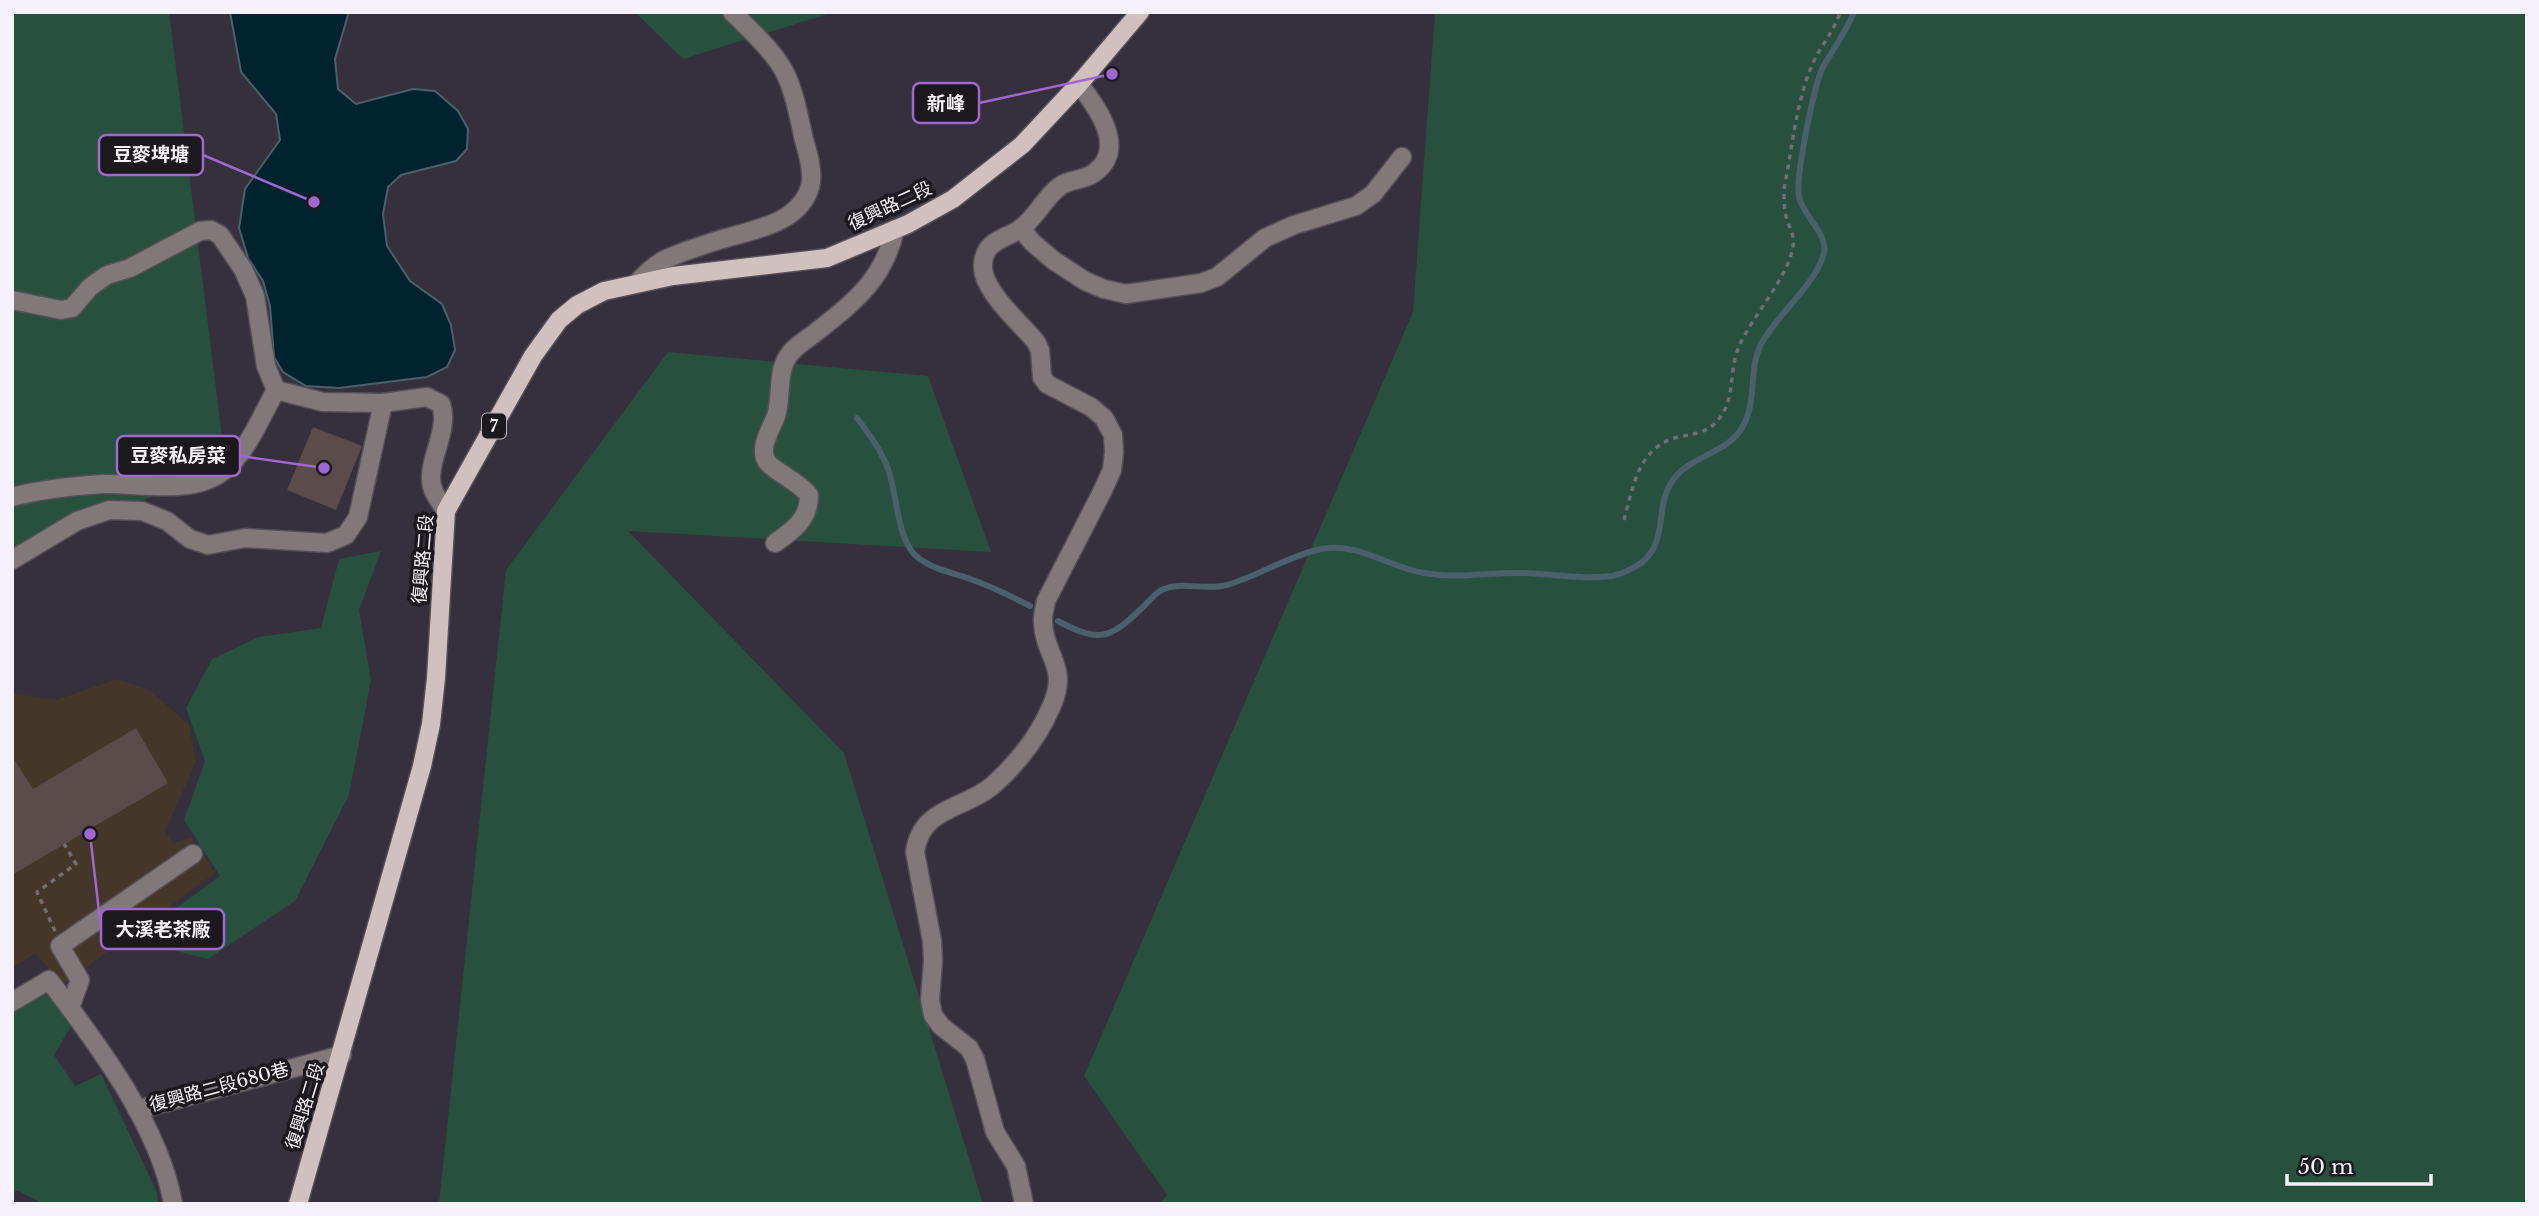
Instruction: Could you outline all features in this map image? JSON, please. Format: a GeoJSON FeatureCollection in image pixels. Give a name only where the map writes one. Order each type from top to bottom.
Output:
{"type":"FeatureCollection","features":[{"type":"Feature","properties":{"kind":"main road","name":"復興路二段"},"geometry":{"type":"LineString","coordinates":[[298,1204],[342,1055],[422,766],[431,724],[446,511],[533,356],[559,320],[578,305],[604,291],[673,276],[827,258],[895,229],[953,199],[1022,145],[1079,84],[1140,12]]}},
{"type":"Feature","properties":{"kind":"lane"},"geometry":{"type":"LineString","coordinates":[[637,282],[665,260],[717,240],[765,228],[792,213],[804,201],[811,184],[808,156],[784,72],[732,12]]}},
{"type":"Feature","properties":{"kind":"lane"},"geometry":{"type":"LineString","coordinates":[[1024,1204],[1016,1166],[995,1132],[975,1059],[969,1048],[933,1015],[930,1000],[932,941],[915,852],[917,838],[935,815],[959,806],[990,788],[1015,764],[1036,737],[1054,703],[1060,680],[1042,621],[1046,601],[1112,470],[1113,435],[1104,418],[1091,407],[1047,384],[1042,377],[1040,351],[1036,342],[990,288],[983,273],[984,257],[990,246],[1021,228],[1060,186],[1097,171],[1107,156],[1109,140],[1105,123],[1099,110],[1079,84]]}},
{"type":"Feature","properties":{"kind":"lane"},"geometry":{"type":"LineString","coordinates":[[1021,228],[1032,242],[1053,260],[1085,281],[1104,289],[1126,294],[1201,283],[1217,277],[1265,238],[1294,225],[1356,206],[1373,194],[1402,157]]}},
{"type":"Feature","properties":{"kind":"lane"},"geometry":{"type":"LineString","coordinates":[[775,543],[801,524],[809,506],[809,495],[801,485],[768,462],[765,453],[766,439],[777,411],[787,358],[840,313],[880,271],[890,252],[895,229]]}},
{"type":"Feature","properties":{"kind":"lane"},"geometry":{"type":"LineString","coordinates":[[12,300],[61,310],[72,308],[90,287],[107,275],[130,268],[200,231],[211,230],[220,235],[231,250],[255,296],[266,366],[276,390]]}},
{"type":"Feature","properties":{"kind":"lane"},"geometry":{"type":"LineString","coordinates":[[276,390],[323,402],[383,403],[427,397],[441,404],[446,417],[431,477],[433,491],[446,511]]}},
{"type":"Feature","properties":{"kind":"lane"},"geometry":{"type":"LineString","coordinates":[[12,497],[47,488],[105,484],[184,485],[211,480],[231,465],[248,441],[276,390]]}},
{"type":"Feature","properties":{"kind":"lane"},"geometry":{"type":"LineString","coordinates":[[12,560],[77,521],[109,510],[142,511],[167,521],[190,538],[208,544],[245,538],[276,542],[327,543],[346,535],[358,517],[383,403]]}},
{"type":"Feature","properties":{"kind":"lane"},"geometry":{"type":"LineString","coordinates":[[70,1008],[80,980],[62,945],[193,854]]}},
{"type":"Feature","properties":{"kind":"lane"},"geometry":{"type":"LineString","coordinates":[[12,1002],[49,980],[137,1110],[160,1157],[173,1204]]}},
{"type":"Feature","properties":{"kind":"lane","name":"復興路二段680巷"},"geometry":{"type":"LineString","coordinates":[[137,1110],[342,1055]]}},
{"type":"Feature","properties":{"kind":"path"},"geometry":{"type":"LineString","coordinates":[[1624,520],[1636,475],[1649,454],[1658,445],[1702,432],[1714,424],[1726,410],[1738,347],[1787,264],[1793,248],[1793,237],[1783,204],[1784,189],[1809,73],[1836,27],[1840,12]]}},
{"type":"Feature","properties":{"kind":"path"},"geometry":{"type":"LineString","coordinates":[[62,945],[37,892],[76,864],[64,844]]}},
{"type":"Feature","properties":{"kind":"shaded area"},"geometry":{"type":"Polygon","coordinates":[[[117,679],[149,690],[189,725],[196,762],[165,831],[174,844],[191,837],[215,873],[62,985],[36,953],[12,968],[12,693],[56,700],[117,679]]]}},
{"type":"Feature","properties":{"kind":"green space"},"geometry":{"type":"Polygon","coordinates":[[[12,12],[169,12],[225,461],[12,564],[12,12]]]}},
{"type":"Feature","properties":{"kind":"green space"},"geometry":{"type":"Polygon","coordinates":[[[635,12],[834,12],[683,59],[635,12]]]}},
{"type":"Feature","properties":{"kind":"green space"},"geometry":{"type":"Polygon","coordinates":[[[1435,12],[2527,12],[2527,1204],[1159,1204],[1167,1195],[1084,1076],[1413,312],[1435,12]]]}},
{"type":"Feature","properties":{"kind":"green space"},"geometry":{"type":"Polygon","coordinates":[[[668,352],[928,376],[991,552],[628,531],[844,753],[983,1204],[439,1204],[506,570],[668,352]]]}},
{"type":"Feature","properties":{"kind":"green space"},"geometry":{"type":"Polygon","coordinates":[[[381,551],[359,610],[371,680],[349,795],[295,901],[208,959],[133,940],[220,876],[184,820],[205,761],[186,708],[212,659],[259,637],[321,628],[339,559],[381,551]]]}},
{"type":"Feature","properties":{"kind":"green space"},"geometry":{"type":"Polygon","coordinates":[[[45,990],[71,1026],[54,1055],[75,1086],[101,1074],[157,1192],[158,1204],[44,1204],[18,1191],[12,1192],[12,1012],[45,990]]]}},
{"type":"Feature","properties":{"kind":"water"},"geometry":{"type":"Polygon","coordinates":[[[230,12],[347,12],[335,59],[338,89],[356,104],[413,89],[435,91],[458,111],[468,129],[467,149],[456,161],[401,175],[388,187],[383,214],[387,246],[410,281],[442,304],[451,325],[455,350],[447,367],[427,377],[339,388],[306,386],[283,372],[274,357],[270,306],[263,281],[248,258],[239,228],[245,189],[280,140],[276,114],[241,72],[230,12]]]}},
{"type":"Feature","properties":{"kind":"building"},"geometry":{"type":"Polygon","coordinates":[[[313,427],[362,446],[336,510],[287,490],[313,427]]]}},
{"type":"Feature","properties":{"kind":"building"},"geometry":{"type":"Polygon","coordinates":[[[136,728],[168,783],[12,875],[12,756],[33,789],[136,728]]]}},
{"type":"Feature","properties":{"kind":"waterway"},"geometry":{"type":"LineString","coordinates":[[1058,621],[1086,633],[1106,634],[1124,624],[1164,589],[1227,585],[1321,549],[1348,549],[1411,570],[1448,575],[1524,573],[1601,577],[1620,574],[1641,563],[1655,546],[1663,504],[1671,483],[1686,467],[1733,439],[1746,421],[1760,346],[1775,323],[1804,289],[1824,253],[1822,238],[1801,204],[1800,171],[1819,77],[1854,12]]}},
{"type":"Feature","properties":{"kind":"waterway"},"geometry":{"type":"LineString","coordinates":[[857,418],[885,462],[901,527],[916,556],[935,567],[985,585],[1030,606]]}},
{"type":"Feature","properties":{"kind":"place","name":"新峰"},"geometry":{"type":"Point","coordinates":[1112,74]}},
{"type":"Feature","properties":{"kind":"place","name":"豆麥埤塘"},"geometry":{"type":"Point","coordinates":[314,202]}},
{"type":"Feature","properties":{"kind":"place","name":"豆麥私房菜"},"geometry":{"type":"Point","coordinates":[324,468]}},
{"type":"Feature","properties":{"kind":"place","name":"大溪老茶廠"},"geometry":{"type":"Point","coordinates":[90,834]}}]}
